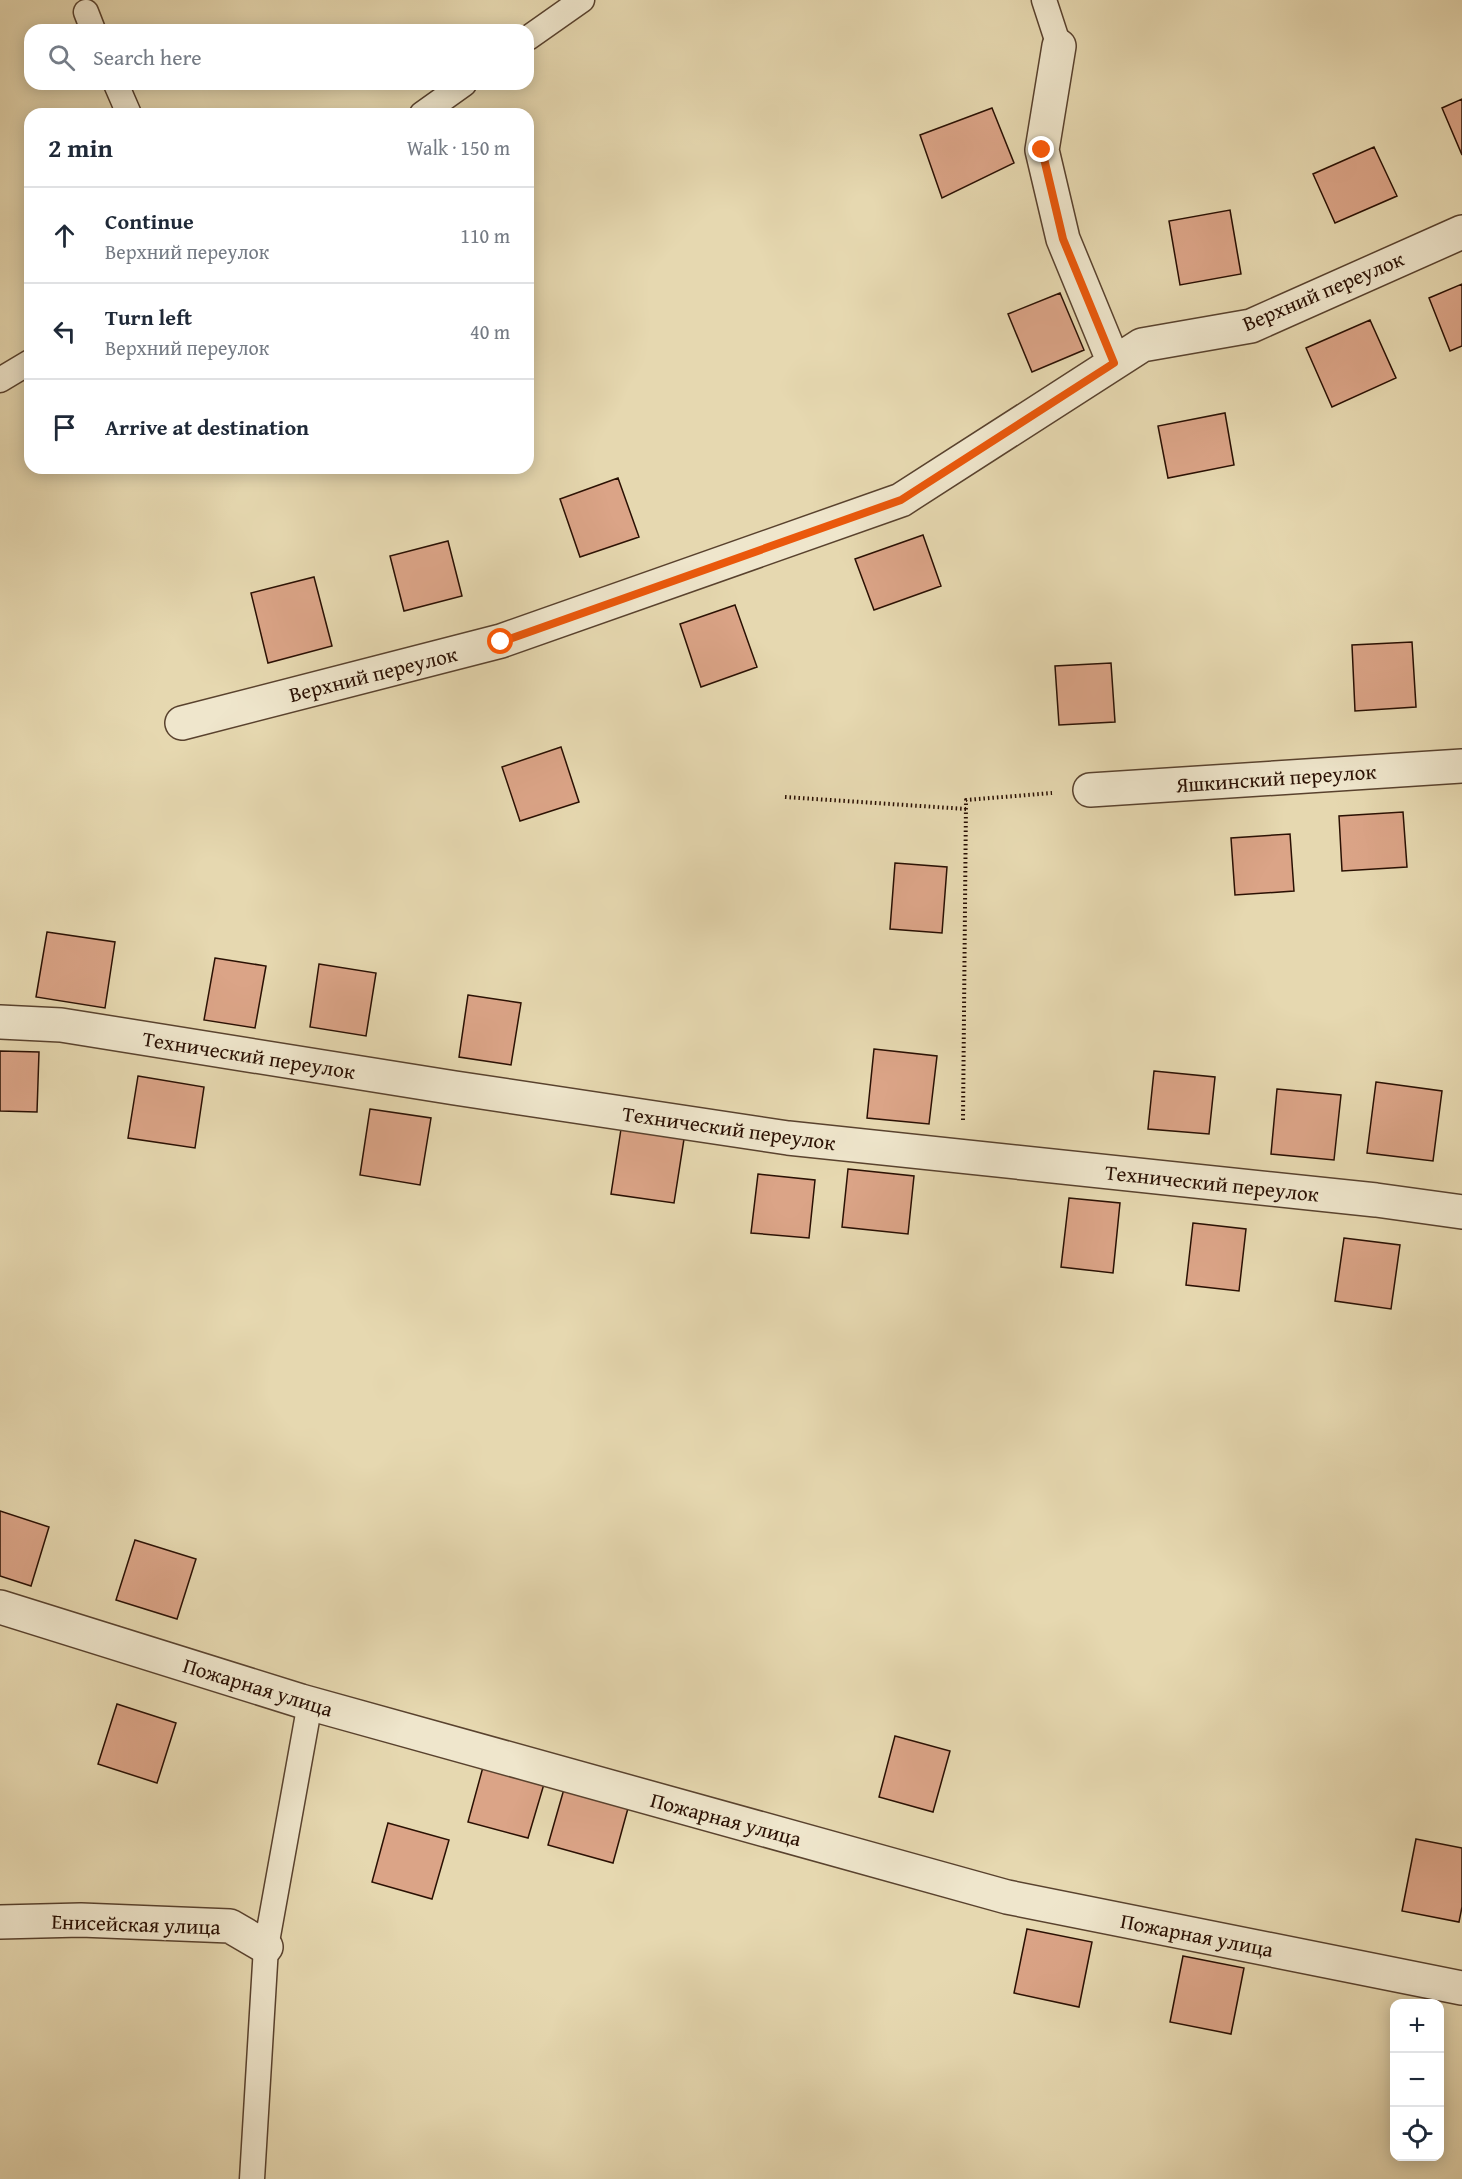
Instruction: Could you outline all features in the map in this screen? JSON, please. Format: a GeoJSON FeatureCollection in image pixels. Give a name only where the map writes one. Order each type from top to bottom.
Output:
{"type":"FeatureCollection","features":[{"type":"Feature","properties":{"kind":"street"},"geometry":{"type":"LineString","coordinates":[[1059,46],[1042,150],[1063,239],[1114,363]]}},
{"type":"Feature","properties":{"kind":"street","name":"Верхний переулок"},"geometry":{"type":"LineString","coordinates":[[182,723],[501,642],[901,500],[1142,345],[1251,326],[1462,232]]}},
{"type":"Feature","properties":{"kind":"street","name":"Яшкинский переулок"},"geometry":{"type":"LineString","coordinates":[[1090,790],[1462,766]]}},
{"type":"Feature","properties":{"kind":"street","name":"Технический переулок"},"geometry":{"type":"LineString","coordinates":[[0,1022],[61,1025],[467,1090],[777,1136],[1376,1200],[1462,1212]]}},
{"type":"Feature","properties":{"kind":"street","name":"Пожарная улица"},"geometry":{"type":"LineString","coordinates":[[0,1607],[310,1704],[1007,1897],[1462,1988]]}},
{"type":"Feature","properties":{"kind":"street","name":"Енисейская улица"},"geometry":{"type":"LineString","coordinates":[[0,1922],[81,1920],[230,1926],[266,1947]]}},
{"type":"Feature","properties":{"kind":"lane"},"geometry":{"type":"LineString","coordinates":[[534,34],[582,0]]}},
{"type":"Feature","properties":{"kind":"lane"},"geometry":{"type":"LineString","coordinates":[[1044,0],[1059,46]]}},
{"type":"Feature","properties":{"kind":"lane"},"geometry":{"type":"LineString","coordinates":[[119,90],[126,108]]}},
{"type":"Feature","properties":{"kind":"lane"},"geometry":{"type":"LineString","coordinates":[[430,108],[456,90]]}},
{"type":"Feature","properties":{"kind":"lane"},"geometry":{"type":"LineString","coordinates":[[0,380],[24,366]]}},
{"type":"Feature","properties":{"kind":"lane"},"geometry":{"type":"LineString","coordinates":[[252,2179],[266,1947],[310,1704]]}},
{"type":"Feature","properties":{"kind":"path"},"geometry":{"type":"LineString","coordinates":[[963,1156],[966,800],[1090,790]]}},
{"type":"Feature","properties":{"kind":"path"},"geometry":{"type":"LineString","coordinates":[[785,797],[966,809]]}},
{"type":"Feature","properties":{"kind":"building"},"geometry":{"type":"Polygon","coordinates":[[[1462,99],[1462,155],[1442,108],[1462,99]]]}},
{"type":"Feature","properties":{"kind":"building"},"geometry":{"type":"Polygon","coordinates":[[[992,108],[1014,163],[942,198],[920,135],[992,108]]]}},
{"type":"Feature","properties":{"kind":"building"},"geometry":{"type":"Polygon","coordinates":[[[1374,147],[1397,196],[1335,223],[1313,174],[1374,147]]]}},
{"type":"Feature","properties":{"kind":"building"},"geometry":{"type":"Polygon","coordinates":[[[1230,210],[1241,274],[1180,285],[1169,221],[1230,210]]]}},
{"type":"Feature","properties":{"kind":"building"},"geometry":{"type":"Polygon","coordinates":[[[1462,284],[1462,346],[1450,351],[1429,298],[1462,284]]]}},
{"type":"Feature","properties":{"kind":"building"},"geometry":{"type":"Polygon","coordinates":[[[1060,293],[1084,350],[1032,372],[1008,314],[1060,293]]]}},
{"type":"Feature","properties":{"kind":"building"},"geometry":{"type":"Polygon","coordinates":[[[1370,320],[1396,378],[1332,407],[1306,348],[1370,320]]]}},
{"type":"Feature","properties":{"kind":"building"},"geometry":{"type":"Polygon","coordinates":[[[1225,413],[1234,465],[1168,478],[1158,426],[1225,413]]]}},
{"type":"Feature","properties":{"kind":"building"},"geometry":{"type":"Polygon","coordinates":[[[618,478],[639,537],[580,557],[560,499],[618,478]]]}},
{"type":"Feature","properties":{"kind":"building"},"geometry":{"type":"Polygon","coordinates":[[[923,535],[941,586],[874,610],[855,559],[923,535]]]}},
{"type":"Feature","properties":{"kind":"building"},"geometry":{"type":"Polygon","coordinates":[[[448,541],[462,596],[404,611],[390,556],[448,541]]]}},
{"type":"Feature","properties":{"kind":"building"},"geometry":{"type":"Polygon","coordinates":[[[314,577],[332,646],[268,663],[251,593],[314,577]]]}},
{"type":"Feature","properties":{"kind":"building"},"geometry":{"type":"Polygon","coordinates":[[[735,605],[757,667],[701,687],[680,624],[735,605]]]}},
{"type":"Feature","properties":{"kind":"building"},"geometry":{"type":"Polygon","coordinates":[[[1412,642],[1416,707],[1355,711],[1352,645],[1412,642]]]}},
{"type":"Feature","properties":{"kind":"building"},"geometry":{"type":"Polygon","coordinates":[[[1111,663],[1115,722],[1059,725],[1055,666],[1111,663]]]}},
{"type":"Feature","properties":{"kind":"building"},"geometry":{"type":"Polygon","coordinates":[[[561,747],[579,802],[520,821],[502,767],[561,747]]]}},
{"type":"Feature","properties":{"kind":"building"},"geometry":{"type":"Polygon","coordinates":[[[1403,812],[1407,867],[1342,871],[1339,816],[1403,812]]]}},
{"type":"Feature","properties":{"kind":"building"},"geometry":{"type":"Polygon","coordinates":[[[1290,834],[1294,891],[1235,895],[1231,838],[1290,834]]]}},
{"type":"Feature","properties":{"kind":"building"},"geometry":{"type":"Polygon","coordinates":[[[895,863],[947,867],[942,933],[890,929],[895,863]]]}},
{"type":"Feature","properties":{"kind":"building"},"geometry":{"type":"Polygon","coordinates":[[[47,932],[115,942],[105,1008],[36,997],[47,932]]]}},
{"type":"Feature","properties":{"kind":"building"},"geometry":{"type":"Polygon","coordinates":[[[215,958],[266,966],[255,1028],[204,1020],[215,958]]]}},
{"type":"Feature","properties":{"kind":"building"},"geometry":{"type":"Polygon","coordinates":[[[319,964],[376,973],[366,1036],[310,1027],[319,964]]]}},
{"type":"Feature","properties":{"kind":"building"},"geometry":{"type":"Polygon","coordinates":[[[468,995],[521,1003],[511,1065],[459,1057],[468,995]]]}},
{"type":"Feature","properties":{"kind":"building"},"geometry":{"type":"Polygon","coordinates":[[[874,1049],[937,1056],[929,1124],[867,1118],[874,1049]]]}},
{"type":"Feature","properties":{"kind":"building"},"geometry":{"type":"Polygon","coordinates":[[[0,1051],[39,1052],[37,1112],[0,1111],[0,1051]]]}},
{"type":"Feature","properties":{"kind":"building"},"geometry":{"type":"Polygon","coordinates":[[[1154,1071],[1215,1077],[1209,1134],[1148,1129],[1154,1071]]]}},
{"type":"Feature","properties":{"kind":"building"},"geometry":{"type":"Polygon","coordinates":[[[138,1076],[204,1087],[195,1148],[128,1138],[138,1076]]]}},
{"type":"Feature","properties":{"kind":"building"},"geometry":{"type":"Polygon","coordinates":[[[1376,1082],[1442,1091],[1433,1161],[1367,1153],[1376,1082]]]}},
{"type":"Feature","properties":{"kind":"building"},"geometry":{"type":"Polygon","coordinates":[[[1277,1089],[1341,1095],[1334,1160],[1271,1154],[1277,1089]]]}},
{"type":"Feature","properties":{"kind":"building"},"geometry":{"type":"Polygon","coordinates":[[[370,1109],[431,1118],[420,1185],[360,1175],[370,1109]]]}},
{"type":"Feature","properties":{"kind":"building"},"geometry":{"type":"Polygon","coordinates":[[[621,1129],[684,1139],[674,1203],[611,1194],[621,1129]]]}},
{"type":"Feature","properties":{"kind":"building"},"geometry":{"type":"Polygon","coordinates":[[[848,1169],[914,1176],[908,1234],[842,1227],[848,1169]]]}},
{"type":"Feature","properties":{"kind":"building"},"geometry":{"type":"Polygon","coordinates":[[[758,1174],[815,1180],[809,1238],[751,1233],[758,1174]]]}},
{"type":"Feature","properties":{"kind":"building"},"geometry":{"type":"Polygon","coordinates":[[[1069,1198],[1120,1203],[1113,1273],[1061,1267],[1069,1198]]]}},
{"type":"Feature","properties":{"kind":"building"},"geometry":{"type":"Polygon","coordinates":[[[1193,1223],[1246,1229],[1239,1291],[1186,1285],[1193,1223]]]}},
{"type":"Feature","properties":{"kind":"building"},"geometry":{"type":"Polygon","coordinates":[[[1344,1238],[1400,1245],[1391,1309],[1335,1301],[1344,1238]]]}},
{"type":"Feature","properties":{"kind":"building"},"geometry":{"type":"Polygon","coordinates":[[[0,1511],[49,1527],[31,1586],[0,1576],[0,1511]]]}},
{"type":"Feature","properties":{"kind":"building"},"geometry":{"type":"Polygon","coordinates":[[[135,1540],[196,1559],[177,1619],[116,1600],[135,1540]]]}},
{"type":"Feature","properties":{"kind":"building"},"geometry":{"type":"Polygon","coordinates":[[[117,1704],[176,1723],[157,1783],[98,1764],[117,1704]]]}},
{"type":"Feature","properties":{"kind":"building"},"geometry":{"type":"Polygon","coordinates":[[[895,1736],[950,1751],[933,1812],[879,1797],[895,1736]]]}},
{"type":"Feature","properties":{"kind":"building"},"geometry":{"type":"Polygon","coordinates":[[[483,1767],[544,1784],[528,1838],[468,1822],[483,1767]]]}},
{"type":"Feature","properties":{"kind":"building"},"geometry":{"type":"Polygon","coordinates":[[[566,1782],[630,1801],[613,1863],[548,1845],[566,1782]]]}},
{"type":"Feature","properties":{"kind":"building"},"geometry":{"type":"Polygon","coordinates":[[[388,1823],[449,1840],[432,1899],[372,1882],[388,1823]]]}},
{"type":"Feature","properties":{"kind":"building"},"geometry":{"type":"Polygon","coordinates":[[[1416,1839],[1462,1848],[1462,1907],[1459,1922],[1402,1911],[1416,1839]]]}},
{"type":"Feature","properties":{"kind":"building"},"geometry":{"type":"Polygon","coordinates":[[[1027,1929],[1092,1942],[1079,2007],[1014,1993],[1027,1929]]]}},
{"type":"Feature","properties":{"kind":"building"},"geometry":{"type":"Polygon","coordinates":[[[1183,1956],[1244,1968],[1231,2034],[1170,2022],[1183,1956]]]}},
{"type":"Feature","properties":{"kind":"route"},"geometry":{"type":"LineString","coordinates":[[501,642],[901,500],[1114,363],[1063,239],[1042,150]]}}]}
